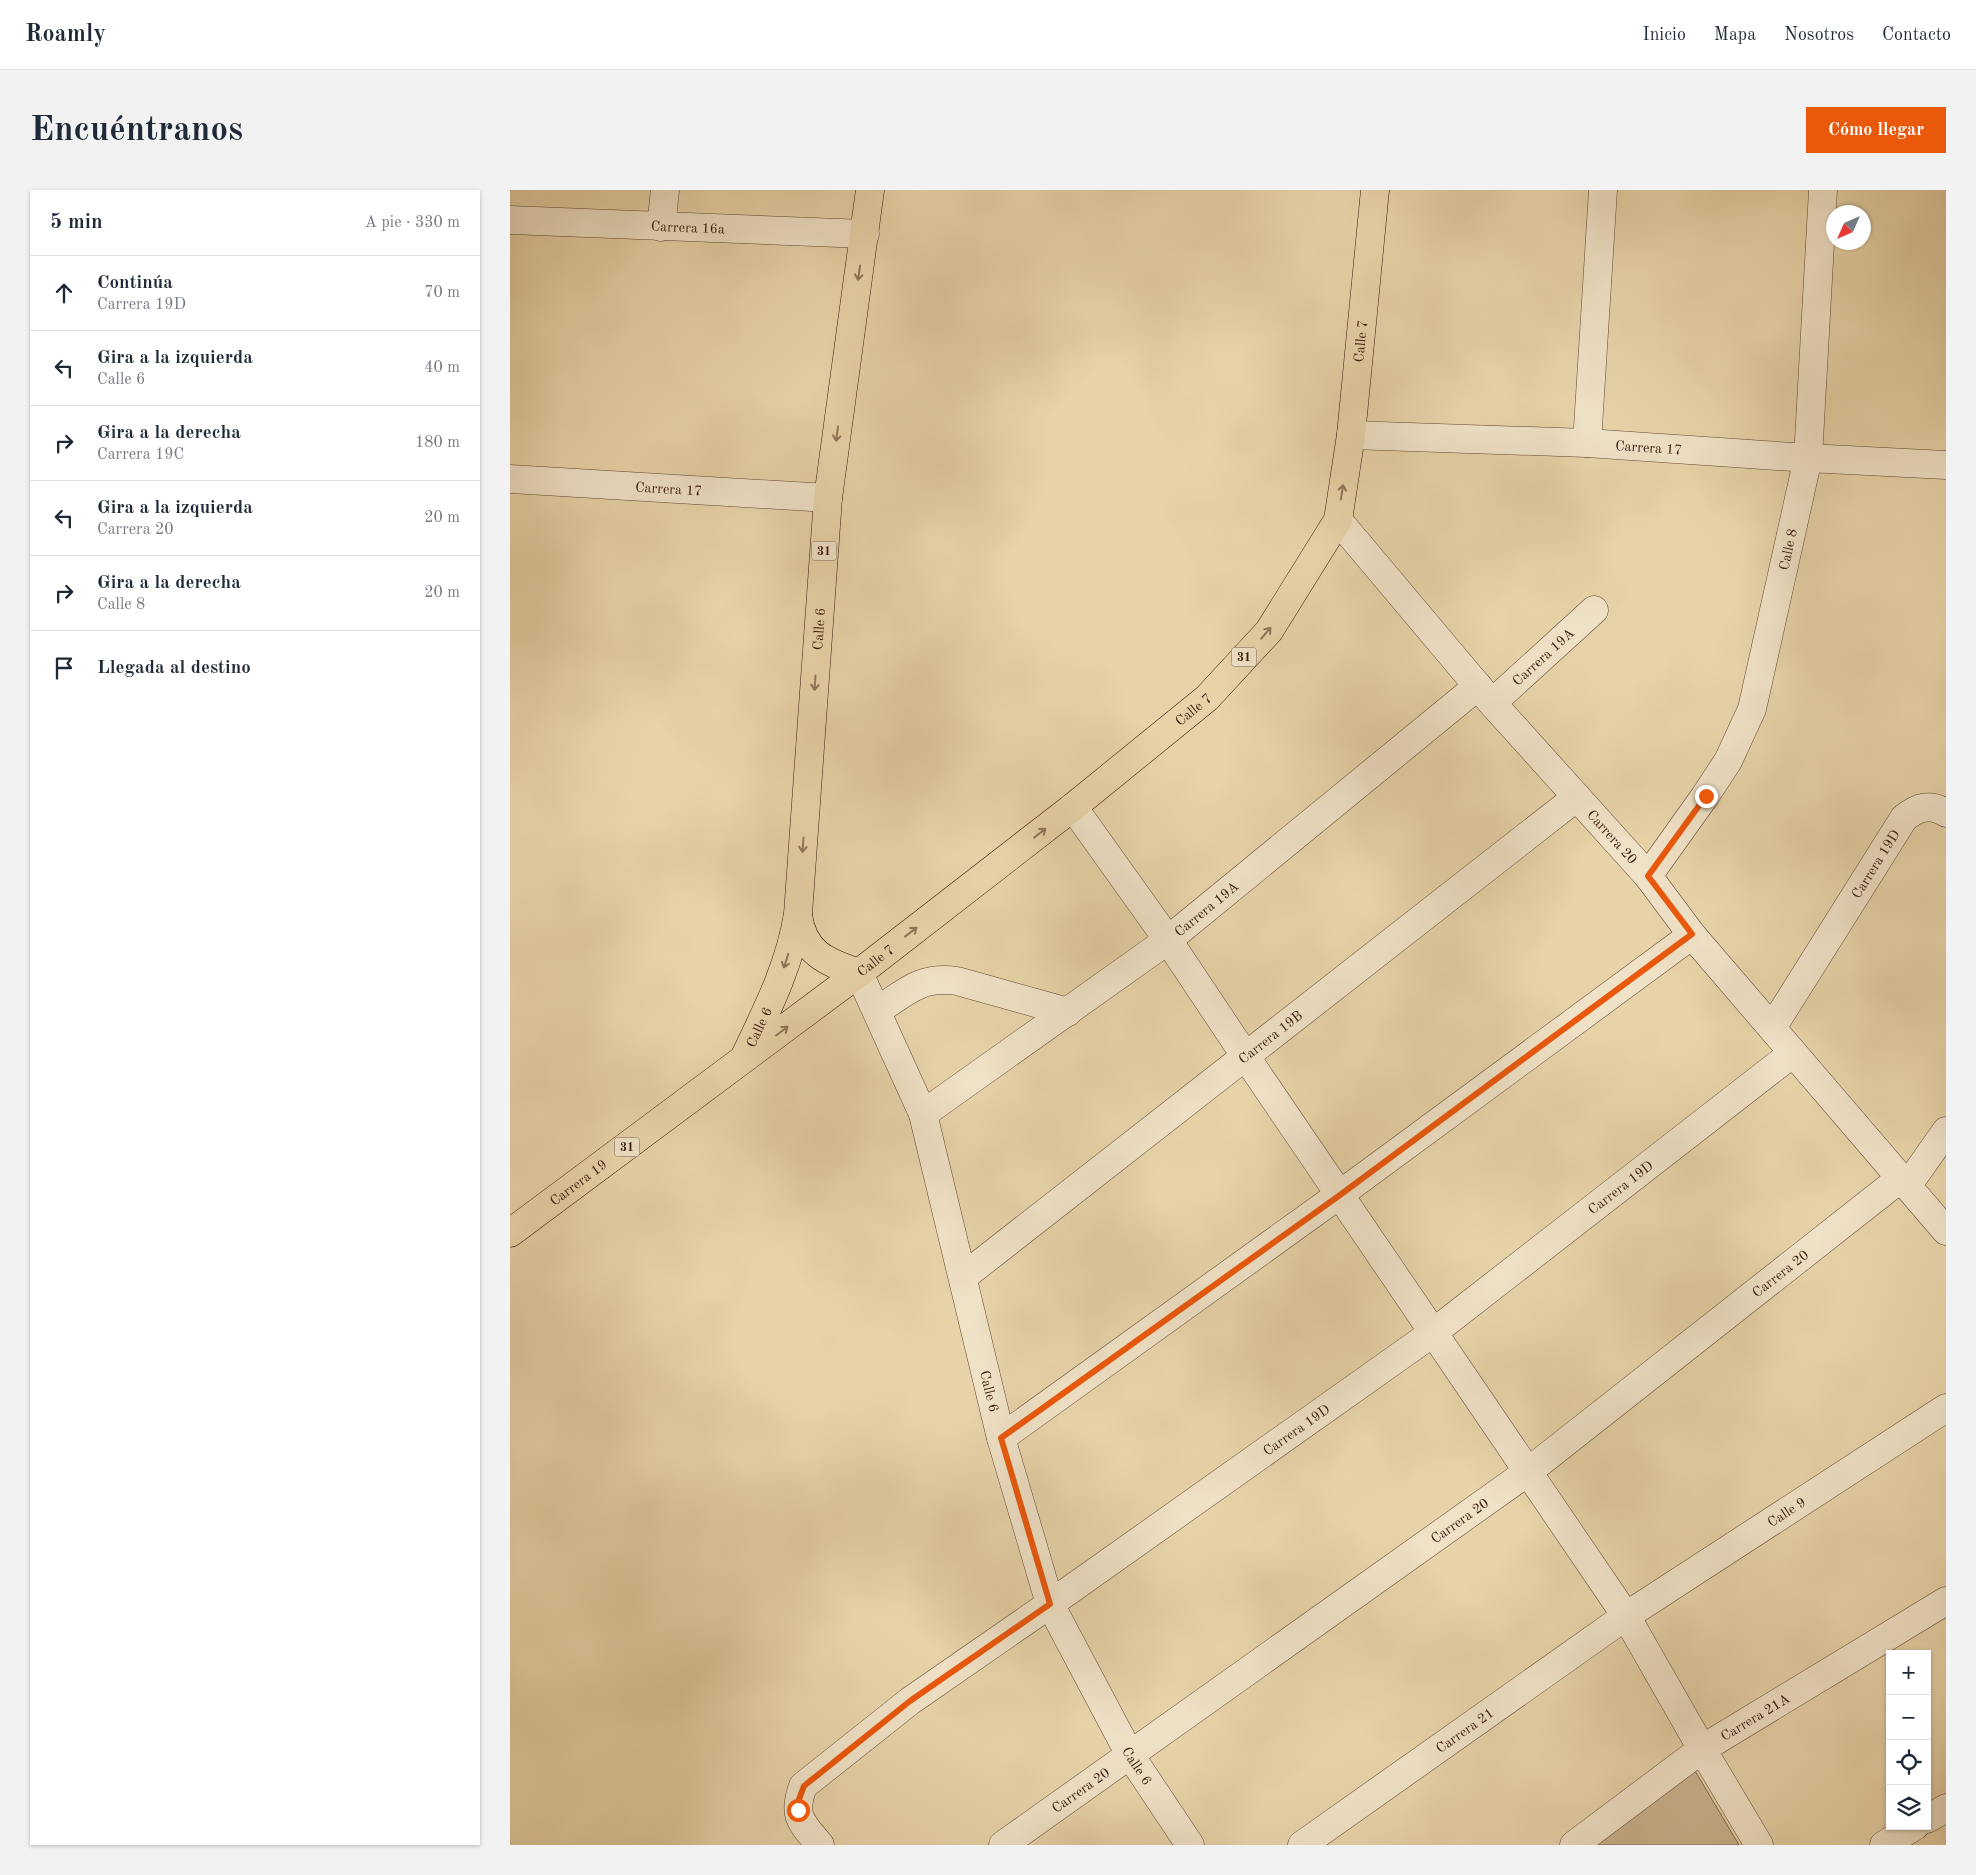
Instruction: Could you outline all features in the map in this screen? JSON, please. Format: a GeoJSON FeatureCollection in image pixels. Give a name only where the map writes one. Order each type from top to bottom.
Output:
{"type":"FeatureCollection","features":[{"type":"Feature","properties":{"kind":"main road","name":"Calle 6"},"geometry":{"type":"LineString","coordinates":[[743,1060],[778,986],[795,934],[798,914],[828,498],[870,190]]}},
{"type":"Feature","properties":{"kind":"main road","name":"Calle 7"},"geometry":{"type":"LineString","coordinates":[[743,1060],[859,973],[1073,807],[1207,698],[1269,631],[1338,520],[1351,435],[1375,190]]}},
{"type":"Feature","properties":{"kind":"main road"},"geometry":{"type":"LineString","coordinates":[[798,914],[802,934],[812,950],[828,962],[859,973]]}},
{"type":"Feature","properties":{"kind":"main road","name":"Carrera 19"},"geometry":{"type":"LineString","coordinates":[[510,1233],[743,1060]]}},
{"type":"Feature","properties":{"kind":"street"},"geometry":{"type":"LineString","coordinates":[[661,227],[665,190]]}},
{"type":"Feature","properties":{"kind":"street"},"geometry":{"type":"LineString","coordinates":[[1587,443],[1603,190]]}},
{"type":"Feature","properties":{"kind":"street","name":"Calle 8"},"geometry":{"type":"LineString","coordinates":[[1648,876],[1706,796],[1728,761],[1752,709],[1808,458],[1823,190]]}},
{"type":"Feature","properties":{"kind":"street","name":"Carrera 16a"},"geometry":{"type":"LineString","coordinates":[[510,220],[865,234]]}},
{"type":"Feature","properties":{"kind":"street","name":"Carrera 17"},"geometry":{"type":"LineString","coordinates":[[1351,435],[1587,443],[1946,465]]}},
{"type":"Feature","properties":{"kind":"street","name":"Carrera 17"},"geometry":{"type":"LineString","coordinates":[[510,479],[828,498]]}},
{"type":"Feature","properties":{"kind":"street","name":"Carrera 20"},"geometry":{"type":"LineString","coordinates":[[1338,520],[1485,695],[1648,876],[1692,934],[1946,1231]]}},
{"type":"Feature","properties":{"kind":"street","name":"Carrera 19A"},"geometry":{"type":"LineString","coordinates":[[923,1114],[1168,940],[1594,610]]}},
{"type":"Feature","properties":{"kind":"street","name":"Carrera 19B"},"geometry":{"type":"LineString","coordinates":[[963,1277],[1246,1058],[1577,797]]}},
{"type":"Feature","properties":{"kind":"street"},"geometry":{"type":"LineString","coordinates":[[1073,807],[1168,940],[1246,1058],[1626,1616],[1759,1845]]}},
{"type":"Feature","properties":{"kind":"street","name":"Carrera 19D"},"geometry":{"type":"LineString","coordinates":[[1772,1028],[1898,826],[1904,818],[1933,810]]}},
{"type":"Feature","properties":{"kind":"street"},"geometry":{"type":"LineString","coordinates":[[1001,1438],[1340,1195],[1692,934]]}},
{"type":"Feature","properties":{"kind":"street","name":"Calle 6"},"geometry":{"type":"LineString","coordinates":[[859,973],[923,1114],[1001,1438],[1050,1604],[1130,1756],[1190,1845]]}},
{"type":"Feature","properties":{"kind":"street"},"geometry":{"type":"LineString","coordinates":[[877,1011],[922,982],[946,980],[957,981],[1068,1012]]}},
{"type":"Feature","properties":{"kind":"street","name":"Carrera 19D"},"geometry":{"type":"LineString","coordinates":[[820,1845],[800,1818],[798,1802],[804,1786],[910,1701],[1434,1332],[1793,1052]]}},
{"type":"Feature","properties":{"kind":"street","name":"Carrera 20"},"geometry":{"type":"LineString","coordinates":[[1003,1845],[1529,1471],[1905,1182],[1946,1131]]}},
{"type":"Feature","properties":{"kind":"street","name":"Calle 9"},"geometry":{"type":"LineString","coordinates":[[1626,1616],[1946,1408]]}},
{"type":"Feature","properties":{"kind":"street","name":"Carrera 21A"},"geometry":{"type":"LineString","coordinates":[[1574,1845],[1702,1749],[1946,1601]]}},
{"type":"Feature","properties":{"kind":"street","name":"Carrera 21"},"geometry":{"type":"LineString","coordinates":[[1302,1845],[1626,1616]]}},
{"type":"Feature","properties":{"kind":"street"},"geometry":{"type":"LineString","coordinates":[[1931,1817],[1946,1808]]}},
{"type":"Feature","properties":{"kind":"street"},"geometry":{"type":"LineString","coordinates":[[1884,1845],[1908,1830]]}},
{"type":"Feature","properties":{"kind":"shaded area"},"geometry":{"type":"Polygon","coordinates":[[[1691,1764],[1739,1845],[1588,1845],[1691,1764]]]}},
{"type":"Feature","properties":{"kind":"route"},"geometry":{"type":"LineString","coordinates":[[798,1810],[798,1802],[804,1786],[910,1701],[1050,1604],[1001,1438],[1340,1195],[1692,934],[1648,876],[1706,796]]}}]}
